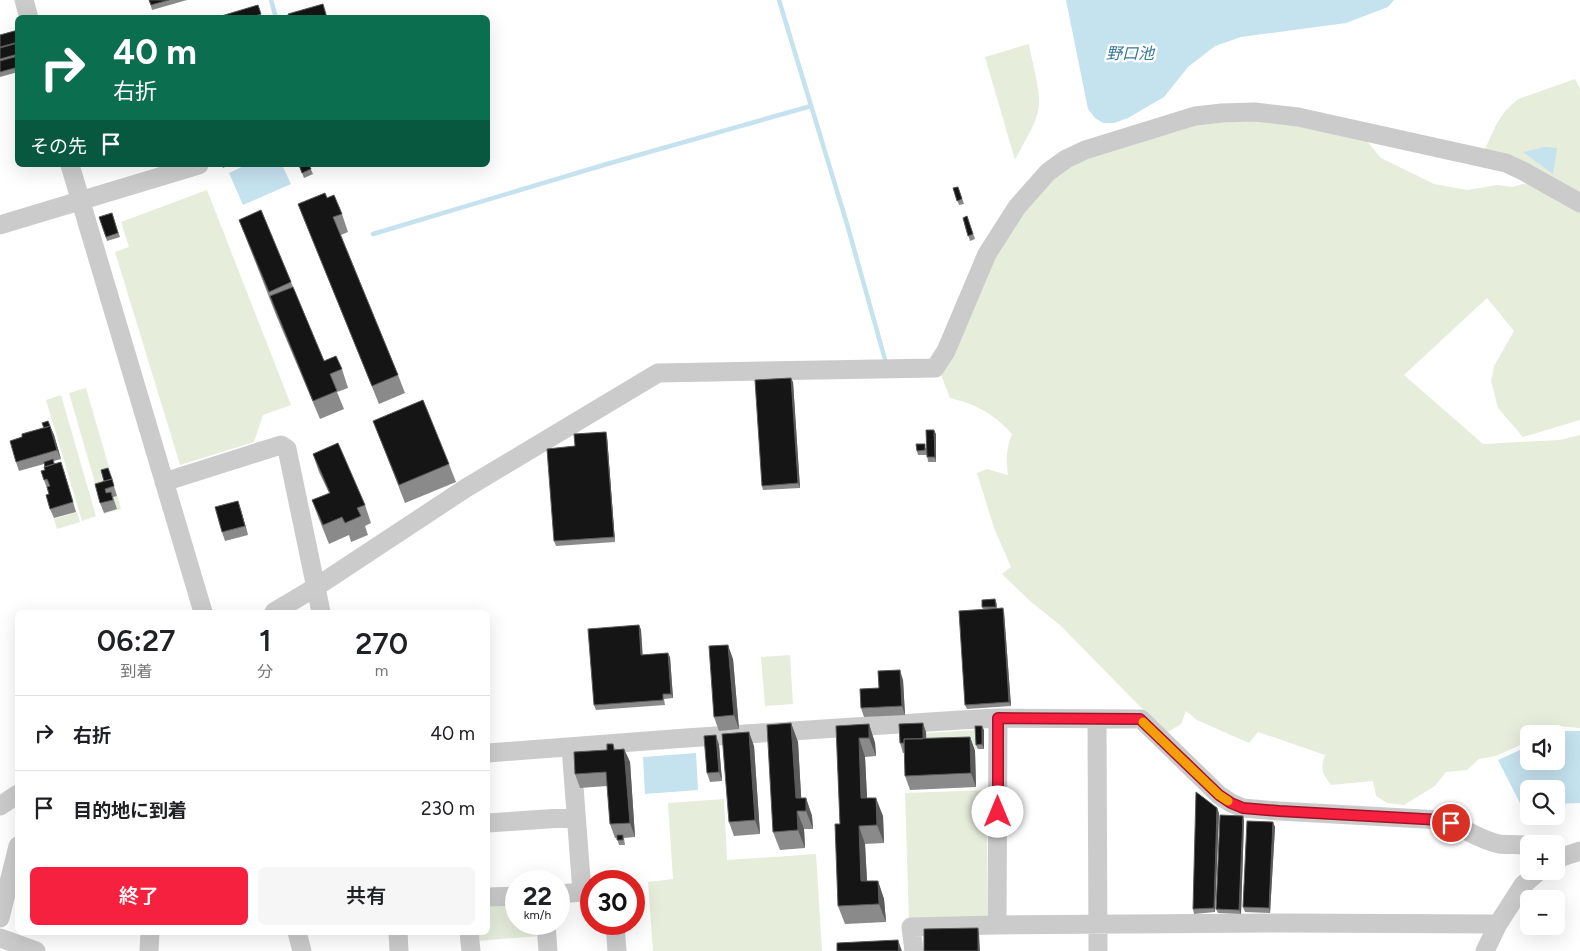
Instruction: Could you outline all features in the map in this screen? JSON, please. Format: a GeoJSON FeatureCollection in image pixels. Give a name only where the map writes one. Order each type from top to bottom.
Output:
{"type":"FeatureCollection","features":[{"type":"Feature","properties":{"kind":"street"},"geometry":{"type":"LineString","coordinates":[[24,0],[27,15]]}},
{"type":"Feature","properties":{"kind":"street"},"geometry":{"type":"LineString","coordinates":[[277,610],[316,587],[466,488],[658,373],[935,368],[946,351],[988,254],[1017,208],[1048,172],[1066,158],[1085,150],[1195,116],[1255,112],[1298,117],[1506,163],[1580,203]]}},
{"type":"Feature","properties":{"kind":"street"},"geometry":{"type":"LineString","coordinates":[[71,167],[202,610]]}},
{"type":"Feature","properties":{"kind":"street"},"geometry":{"type":"LineString","coordinates":[[0,225],[192,167]]}},
{"type":"Feature","properties":{"kind":"street"},"geometry":{"type":"LineString","coordinates":[[164,482],[281,445],[287,449],[321,610]]}},
{"type":"Feature","properties":{"kind":"street"},"geometry":{"type":"LineString","coordinates":[[997,925],[998,718]]}},
{"type":"Feature","properties":{"kind":"street"},"geometry":{"type":"LineString","coordinates":[[490,753],[998,718],[1140,719],[1219,795],[1243,808],[1441,820],[1489,841],[1500,844],[1520,845]]}},
{"type":"Feature","properties":{"kind":"street"},"geometry":{"type":"LineString","coordinates":[[1098,719],[1098,951]]}},
{"type":"Feature","properties":{"kind":"street"},"geometry":{"type":"LineString","coordinates":[[571,747],[576,817],[584,870]]}},
{"type":"Feature","properties":{"kind":"street"},"geometry":{"type":"LineString","coordinates":[[0,806],[15,796]]}},
{"type":"Feature","properties":{"kind":"street"},"geometry":{"type":"LineString","coordinates":[[490,823],[576,817]]}},
{"type":"Feature","properties":{"kind":"street"},"geometry":{"type":"LineString","coordinates":[[1565,856],[1580,851]]}},
{"type":"Feature","properties":{"kind":"street"},"geometry":{"type":"LineString","coordinates":[[0,918],[15,858]]}},
{"type":"Feature","properties":{"kind":"street"},"geometry":{"type":"LineString","coordinates":[[1485,951],[1498,924],[1523,886],[1529,880]]}},
{"type":"Feature","properties":{"kind":"street"},"geometry":{"type":"LineString","coordinates":[[490,897],[505,896]]}},
{"type":"Feature","properties":{"kind":"street"},"geometry":{"type":"LineString","coordinates":[[914,951],[911,928],[1097,924],[1498,924]]}},
{"type":"Feature","properties":{"kind":"street"},"geometry":{"type":"LineString","coordinates":[[149,951],[150,935]]}},
{"type":"Feature","properties":{"kind":"street"},"geometry":{"type":"LineString","coordinates":[[297,935],[302,951]]}},
{"type":"Feature","properties":{"kind":"street"},"geometry":{"type":"LineString","coordinates":[[398,935],[399,951]]}},
{"type":"Feature","properties":{"kind":"street"},"geometry":{"type":"LineString","coordinates":[[469,935],[470,951]]}},
{"type":"Feature","properties":{"kind":"street"},"geometry":{"type":"LineString","coordinates":[[547,935],[548,951]]}},
{"type":"Feature","properties":{"kind":"street"},"geometry":{"type":"LineString","coordinates":[[616,935],[617,951]]}},
{"type":"Feature","properties":{"kind":"street"},"geometry":{"type":"LineString","coordinates":[[0,938],[36,951]]}},
{"type":"Feature","properties":{"kind":"green space"},"geometry":{"type":"Polygon","coordinates":[[[1029,44],[1037,83],[1039,106],[1033,127],[1015,160],[985,57],[1029,44]]]}},
{"type":"Feature","properties":{"kind":"green space"},"geometry":{"type":"Polygon","coordinates":[[[1575,79],[1580,89],[1580,199],[1484,151],[1497,123],[1506,110],[1518,99],[1575,79]]]}},
{"type":"Feature","properties":{"kind":"green space"},"geometry":{"type":"Polygon","coordinates":[[[1255,118],[1366,140],[1381,158],[1434,184],[1467,190],[1497,185],[1512,187],[1523,184],[1537,185],[1580,209],[1580,420],[1523,437],[1498,408],[1491,381],[1494,366],[1514,331],[1487,298],[1404,375],[1483,444],[1560,440],[1580,435],[1580,728],[1565,727],[1565,725],[1520,725],[1520,745],[1496,756],[1479,759],[1467,770],[1446,772],[1435,786],[1404,805],[1387,803],[1376,796],[1373,781],[1331,785],[1323,771],[1325,755],[1258,732],[1249,743],[1197,720],[1186,711],[1181,724],[1166,733],[1061,626],[1030,601],[1002,574],[1011,567],[994,528],[977,473],[987,469],[1008,475],[1007,454],[1012,434],[991,415],[968,403],[950,398],[940,372],[988,269],[1027,206],[1045,186],[1069,167],[1082,161],[1168,130],[1190,125],[1255,118]]]}},
{"type":"Feature","properties":{"kind":"green space"},"geometry":{"type":"Polygon","coordinates":[[[207,190],[291,405],[263,415],[254,442],[180,465],[115,252],[129,247],[121,222],[207,190]]]}},
{"type":"Feature","properties":{"kind":"green space"},"geometry":{"type":"Polygon","coordinates":[[[86,388],[121,509],[104,514],[69,393],[86,388]]]}},
{"type":"Feature","properties":{"kind":"green space"},"geometry":{"type":"Polygon","coordinates":[[[61,395],[96,516],[82,521],[46,400],[61,395]]]}},
{"type":"Feature","properties":{"kind":"green space"},"geometry":{"type":"Polygon","coordinates":[[[77,512],[80,522],[57,529],[54,519],[77,512]]]}},
{"type":"Feature","properties":{"kind":"green space"},"geometry":{"type":"Polygon","coordinates":[[[790,655],[793,704],[765,706],[761,657],[790,655]]]}},
{"type":"Feature","properties":{"kind":"green space"},"geometry":{"type":"Polygon","coordinates":[[[977,730],[978,749],[927,751],[926,733],[977,730]]]}},
{"type":"Feature","properties":{"kind":"green space"},"geometry":{"type":"Polygon","coordinates":[[[987,790],[987,918],[909,921],[905,793],[987,790]]]}},
{"type":"Feature","properties":{"kind":"green space"},"geometry":{"type":"Polygon","coordinates":[[[724,799],[727,860],[816,854],[822,951],[653,951],[648,882],[673,879],[668,803],[724,799]]]}},
{"type":"Feature","properties":{"kind":"green space"},"geometry":{"type":"Polygon","coordinates":[[[505,902],[505,935],[539,936],[477,941],[476,935],[490,935],[490,903],[505,902]]]}},
{"type":"Feature","properties":{"kind":"water","name":"野口池"},"geometry":{"type":"Polygon","coordinates":[[[1066,0],[1394,0],[1388,7],[1346,23],[1241,37],[1215,46],[1188,67],[1164,97],[1128,118],[1114,123],[1103,123],[1095,118],[1088,109],[1066,0]]]}},
{"type":"Feature","properties":{"kind":"water"},"geometry":{"type":"Polygon","coordinates":[[[1545,147],[1557,148],[1553,174],[1523,152],[1545,147]]]}},
{"type":"Feature","properties":{"kind":"water"},"geometry":{"type":"Polygon","coordinates":[[[242,167],[283,167],[291,184],[243,205],[229,173],[242,167]]]}},
{"type":"Feature","properties":{"kind":"water"},"geometry":{"type":"Polygon","coordinates":[[[1565,731],[1580,731],[1580,803],[1565,804],[1565,780],[1520,780],[1520,803],[1498,760],[1520,750],[1520,770],[1565,770],[1565,731]]]}},
{"type":"Feature","properties":{"kind":"water"},"geometry":{"type":"Polygon","coordinates":[[[696,753],[698,790],[645,794],[643,757],[696,753]]]}},
{"type":"Feature","properties":{"kind":"building"},"geometry":{"type":"Polygon","coordinates":[[[149,0],[169,0],[151,5],[149,0]]]}},
{"type":"Feature","properties":{"kind":"building"},"geometry":{"type":"Polygon","coordinates":[[[323,4],[326,15],[288,15],[323,4]]]}},
{"type":"Feature","properties":{"kind":"building"},"geometry":{"type":"Polygon","coordinates":[[[258,5],[261,14],[258,15],[225,15],[258,5]]]}},
{"type":"Feature","properties":{"kind":"building"},"geometry":{"type":"Polygon","coordinates":[[[15,31],[15,43],[0,47],[0,35],[15,31]]]}},
{"type":"Feature","properties":{"kind":"building"},"geometry":{"type":"Polygon","coordinates":[[[15,44],[15,55],[0,59],[0,48],[15,44]]]}},
{"type":"Feature","properties":{"kind":"building"},"geometry":{"type":"Polygon","coordinates":[[[15,57],[15,68],[0,72],[0,61],[15,57]]]}},
{"type":"Feature","properties":{"kind":"building"},"geometry":{"type":"Polygon","coordinates":[[[300,167],[310,167],[311,169],[302,173],[300,167]]]}},
{"type":"Feature","properties":{"kind":"building"},"geometry":{"type":"Polygon","coordinates":[[[958,187],[962,199],[957,201],[953,188],[958,187]]]}},
{"type":"Feature","properties":{"kind":"building"},"geometry":{"type":"Polygon","coordinates":[[[325,193],[327,198],[334,195],[342,214],[333,217],[398,375],[372,386],[298,204],[325,193]]]}},
{"type":"Feature","properties":{"kind":"building"},"geometry":{"type":"Polygon","coordinates":[[[261,210],[291,282],[269,292],[239,220],[261,210]]]}},
{"type":"Feature","properties":{"kind":"building"},"geometry":{"type":"Polygon","coordinates":[[[112,213],[118,233],[106,237],[99,217],[112,213]]]}},
{"type":"Feature","properties":{"kind":"building"},"geometry":{"type":"Polygon","coordinates":[[[967,216],[973,234],[968,236],[963,218],[967,216]]]}},
{"type":"Feature","properties":{"kind":"building"},"geometry":{"type":"Polygon","coordinates":[[[293,287],[324,361],[336,356],[342,369],[330,374],[337,391],[313,401],[270,296],[293,287]]]}},
{"type":"Feature","properties":{"kind":"building"},"geometry":{"type":"Polygon","coordinates":[[[791,378],[798,483],[762,486],[755,380],[791,378]]]}},
{"type":"Feature","properties":{"kind":"building"},"geometry":{"type":"Polygon","coordinates":[[[423,400],[449,464],[399,485],[373,421],[423,400]]]}},
{"type":"Feature","properties":{"kind":"building"},"geometry":{"type":"Polygon","coordinates":[[[48,421],[50,426],[44,428],[42,423],[48,421]]]}},
{"type":"Feature","properties":{"kind":"building"},"geometry":{"type":"Polygon","coordinates":[[[50,426],[57,450],[16,462],[10,441],[22,437],[22,434],[50,426]]]}},
{"type":"Feature","properties":{"kind":"building"},"geometry":{"type":"Polygon","coordinates":[[[926,430],[934,430],[935,457],[927,457],[926,430]]]}},
{"type":"Feature","properties":{"kind":"building"},"geometry":{"type":"Polygon","coordinates":[[[606,432],[614,537],[554,541],[547,449],[575,446],[574,434],[606,432]]]}},
{"type":"Feature","properties":{"kind":"building"},"geometry":{"type":"Polygon","coordinates":[[[338,443],[365,505],[357,508],[361,516],[345,523],[342,517],[323,525],[312,500],[330,493],[313,454],[338,443]]]}},
{"type":"Feature","properties":{"kind":"building"},"geometry":{"type":"Polygon","coordinates":[[[916,444],[925,444],[925,450],[917,451],[916,444]]]}},
{"type":"Feature","properties":{"kind":"building"},"geometry":{"type":"Polygon","coordinates":[[[53,459],[54,464],[45,467],[44,462],[53,459]]]}},
{"type":"Feature","properties":{"kind":"building"},"geometry":{"type":"Polygon","coordinates":[[[61,462],[73,502],[50,509],[46,495],[49,494],[47,487],[50,486],[47,479],[44,480],[41,471],[45,470],[44,467],[61,462]]]}},
{"type":"Feature","properties":{"kind":"building"},"geometry":{"type":"Polygon","coordinates":[[[108,468],[112,479],[104,481],[101,470],[108,468]]]}},
{"type":"Feature","properties":{"kind":"building"},"geometry":{"type":"Polygon","coordinates":[[[112,479],[114,486],[105,489],[106,493],[111,492],[113,500],[100,503],[95,484],[112,479]]]}},
{"type":"Feature","properties":{"kind":"building"},"geometry":{"type":"Polygon","coordinates":[[[238,501],[245,526],[222,532],[215,507],[238,501]]]}},
{"type":"Feature","properties":{"kind":"building"},"geometry":{"type":"Polygon","coordinates":[[[995,599],[996,607],[982,607],[982,600],[995,599]]]}},
{"type":"Feature","properties":{"kind":"building"},"geometry":{"type":"Polygon","coordinates":[[[1003,608],[1009,702],[965,705],[959,611],[1003,608]]]}},
{"type":"Feature","properties":{"kind":"building"},"geometry":{"type":"Polygon","coordinates":[[[639,625],[641,655],[668,653],[671,694],[663,694],[663,700],[594,705],[588,629],[639,625]]]}},
{"type":"Feature","properties":{"kind":"building"},"geometry":{"type":"Polygon","coordinates":[[[728,645],[734,715],[714,717],[709,646],[728,645]]]}},
{"type":"Feature","properties":{"kind":"building"},"geometry":{"type":"Polygon","coordinates":[[[900,670],[902,706],[861,708],[860,689],[879,688],[878,671],[900,670]]]}},
{"type":"Feature","properties":{"kind":"building"},"geometry":{"type":"Polygon","coordinates":[[[791,723],[796,798],[806,798],[806,811],[797,811],[798,830],[773,832],[767,725],[791,723]]]}},
{"type":"Feature","properties":{"kind":"building"},"geometry":{"type":"Polygon","coordinates":[[[923,723],[923,739],[904,739],[904,743],[900,743],[899,724],[923,723]]]}},
{"type":"Feature","properties":{"kind":"building"},"geometry":{"type":"Polygon","coordinates":[[[869,724],[869,738],[859,738],[861,798],[876,798],[877,825],[859,826],[861,881],[878,881],[879,904],[838,906],[835,824],[840,824],[836,726],[869,724]]]}},
{"type":"Feature","properties":{"kind":"building"},"geometry":{"type":"Polygon","coordinates":[[[975,726],[982,726],[982,744],[976,745],[975,726]]]}},
{"type":"Feature","properties":{"kind":"building"},"geometry":{"type":"Polygon","coordinates":[[[749,732],[755,820],[729,822],[722,734],[749,732]]]}},
{"type":"Feature","properties":{"kind":"building"},"geometry":{"type":"Polygon","coordinates":[[[716,735],[719,772],[707,773],[704,736],[716,735]]]}},
{"type":"Feature","properties":{"kind":"building"},"geometry":{"type":"Polygon","coordinates":[[[970,737],[971,773],[905,776],[904,739],[970,737]]]}},
{"type":"Feature","properties":{"kind":"building"},"geometry":{"type":"Polygon","coordinates":[[[607,744],[613,744],[614,750],[624,749],[630,823],[610,824],[606,772],[575,774],[574,752],[607,750],[607,744]]]}},
{"type":"Feature","properties":{"kind":"building"},"geometry":{"type":"Polygon","coordinates":[[[1196,792],[1217,808],[1214,908],[1193,909],[1196,792]]]}},
{"type":"Feature","properties":{"kind":"building"},"geometry":{"type":"Polygon","coordinates":[[[1220,815],[1243,816],[1239,910],[1216,909],[1220,815]]]}},
{"type":"Feature","properties":{"kind":"building"},"geometry":{"type":"Polygon","coordinates":[[[1247,821],[1273,822],[1269,908],[1243,907],[1247,821]]]}},
{"type":"Feature","properties":{"kind":"building"},"geometry":{"type":"Polygon","coordinates":[[[617,835],[623,835],[623,840],[617,840],[617,835]]]}},
{"type":"Feature","properties":{"kind":"building"},"geometry":{"type":"Polygon","coordinates":[[[978,928],[978,951],[924,951],[924,929],[978,928]]]}},
{"type":"Feature","properties":{"kind":"building"},"geometry":{"type":"Polygon","coordinates":[[[898,940],[899,951],[837,951],[837,943],[898,940]]]}},
{"type":"Feature","properties":{"kind":"waterway"},"geometry":{"type":"LineString","coordinates":[[271,0],[275,15]]}},
{"type":"Feature","properties":{"kind":"waterway"},"geometry":{"type":"LineString","coordinates":[[779,0],[847,224],[886,363]]}},
{"type":"Feature","properties":{"kind":"waterway"},"geometry":{"type":"LineString","coordinates":[[373,234],[607,164],[811,106]]}},
{"type":"Feature","properties":{"kind":"slow traffic"},"geometry":{"type":"LineString","coordinates":[[1143,722],[1219,795],[1228,801]]}},
{"type":"Feature","properties":{"kind":"route"},"geometry":{"type":"LineString","coordinates":[[998,812],[998,718],[1140,719],[1219,795],[1243,808],[1441,820],[1451,823]]}}]}
